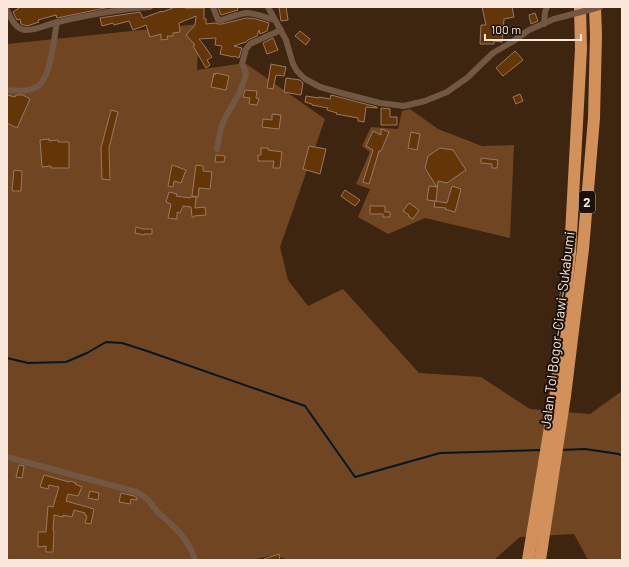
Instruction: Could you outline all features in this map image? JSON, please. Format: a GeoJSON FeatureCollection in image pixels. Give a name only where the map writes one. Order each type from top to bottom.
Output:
{"type":"FeatureCollection","features":[{"type":"Feature","properties":{"kind":"highway","name":"Jalan Tol Bogor–Ciawi–Sukabumi"},"geometry":{"type":"LineString","coordinates":[[540,560],[560,394],[570,253],[581,49],[580,7]]}},
{"type":"Feature","properties":{"kind":"highway","name":"Jalan Tol Bogor–Ciawi–Sukabumi"},"geometry":{"type":"LineString","coordinates":[[528,560],[560,394],[583,249],[594,118],[596,7]]}},
{"type":"Feature","properties":{"kind":"street"},"geometry":{"type":"LineString","coordinates":[[7,10],[17,27],[24,30],[29,30],[56,22],[114,11],[150,7]]}},
{"type":"Feature","properties":{"kind":"street"},"geometry":{"type":"LineString","coordinates":[[213,7],[218,20],[246,13],[275,20]]}},
{"type":"Feature","properties":{"kind":"street"},"geometry":{"type":"LineString","coordinates":[[268,7],[288,45],[293,64],[297,71],[305,79],[320,87],[337,92],[380,103],[404,106],[425,101],[447,92],[467,78],[493,53],[529,30],[554,19],[600,7]]}},
{"type":"Feature","properties":{"kind":"street"},"geometry":{"type":"LineString","coordinates":[[544,24],[547,7]]}},
{"type":"Feature","properties":{"kind":"street"},"geometry":{"type":"LineString","coordinates":[[7,90],[19,91],[30,89],[40,85],[44,80],[49,68],[56,22]]}},
{"type":"Feature","properties":{"kind":"street"},"geometry":{"type":"LineString","coordinates":[[217,149],[225,118],[239,94],[245,78],[246,73],[242,64],[246,49],[250,44],[281,30]]}},
{"type":"Feature","properties":{"kind":"street"},"geometry":{"type":"LineString","coordinates":[[7,457],[136,492],[144,496],[149,499],[157,511],[183,536],[195,560]]}},
{"type":"Feature","properties":{"kind":"shaded area"},"geometry":{"type":"Polygon","coordinates":[[[199,24],[197,70],[245,63],[325,119],[280,247],[288,280],[308,306],[343,289],[419,373],[481,377],[530,409],[590,414],[622,391],[622,560],[588,560],[574,534],[520,537],[494,560],[288,560],[275,555],[250,560],[7,560],[7,44],[199,24]]]}},
{"type":"Feature","properties":{"kind":"shaded area"},"geometry":{"type":"Polygon","coordinates":[[[410,109],[438,129],[482,146],[514,145],[510,238],[425,218],[388,234],[358,217],[370,189],[356,184],[370,152],[362,146],[371,127],[398,129],[402,111],[410,109]]]}},
{"type":"Feature","properties":{"kind":"building"},"geometry":{"type":"Polygon","coordinates":[[[19,7],[110,7],[57,18],[56,15],[38,20],[39,22],[27,26],[21,24],[20,19],[17,20],[13,12],[19,7]]]}},
{"type":"Feature","properties":{"kind":"building"},"geometry":{"type":"Polygon","coordinates":[[[173,7],[204,8],[204,19],[206,19],[206,24],[222,24],[246,18],[269,23],[267,31],[260,34],[259,30],[257,36],[234,46],[242,48],[239,58],[220,54],[222,46],[215,45],[216,38],[199,39],[212,57],[207,60],[210,65],[206,68],[193,46],[195,45],[186,35],[195,25],[196,16],[179,23],[180,32],[173,33],[173,36],[167,36],[168,39],[161,40],[161,34],[150,37],[146,25],[133,30],[129,21],[114,25],[113,23],[102,26],[100,18],[140,12],[143,18],[173,7]]]}},
{"type":"Feature","properties":{"kind":"building"},"geometry":{"type":"Polygon","coordinates":[[[218,7],[237,7],[238,10],[221,15],[218,7]]]}},
{"type":"Feature","properties":{"kind":"building"},"geometry":{"type":"Polygon","coordinates":[[[279,7],[286,7],[288,20],[281,21],[279,7]]]}},
{"type":"Feature","properties":{"kind":"building"},"geometry":{"type":"Polygon","coordinates":[[[482,7],[512,7],[514,17],[504,19],[502,42],[494,41],[494,44],[480,44],[481,25],[486,25],[482,7]]]}},
{"type":"Feature","properties":{"kind":"building"},"geometry":{"type":"Polygon","coordinates":[[[535,13],[538,21],[531,24],[529,15],[535,13]]]}},
{"type":"Feature","properties":{"kind":"building"},"geometry":{"type":"Polygon","coordinates":[[[300,31],[310,39],[306,45],[295,36],[300,31]]]}},
{"type":"Feature","properties":{"kind":"building"},"geometry":{"type":"Polygon","coordinates":[[[273,38],[278,50],[267,54],[263,43],[273,38]]]}},
{"type":"Feature","properties":{"kind":"building"},"geometry":{"type":"Polygon","coordinates":[[[515,51],[523,60],[503,76],[496,68],[515,51]]]}},
{"type":"Feature","properties":{"kind":"building"},"geometry":{"type":"Polygon","coordinates":[[[271,64],[286,67],[284,76],[276,75],[273,89],[267,88],[271,64]]]}},
{"type":"Feature","properties":{"kind":"building"},"geometry":{"type":"Polygon","coordinates":[[[214,73],[215,75],[216,73],[229,76],[226,90],[211,87],[214,73]]]}},
{"type":"Feature","properties":{"kind":"building"},"geometry":{"type":"Polygon","coordinates":[[[286,78],[300,80],[303,83],[301,95],[284,92],[286,78]]]}},
{"type":"Feature","properties":{"kind":"building"},"geometry":{"type":"Polygon","coordinates":[[[245,90],[257,91],[256,98],[259,99],[257,105],[249,104],[250,98],[243,97],[245,90]]]}},
{"type":"Feature","properties":{"kind":"building"},"geometry":{"type":"Polygon","coordinates":[[[520,94],[523,101],[516,104],[513,97],[520,94]]]}},
{"type":"Feature","properties":{"kind":"building"},"geometry":{"type":"Polygon","coordinates":[[[7,95],[15,97],[16,95],[23,95],[30,99],[17,128],[7,123],[7,95]]]}},
{"type":"Feature","properties":{"kind":"building"},"geometry":{"type":"Polygon","coordinates":[[[331,95],[377,108],[366,107],[364,122],[358,121],[358,118],[336,114],[337,113],[327,110],[328,108],[305,102],[306,96],[330,99],[331,95]]]}},
{"type":"Feature","properties":{"kind":"building"},"geometry":{"type":"Polygon","coordinates":[[[381,108],[390,109],[390,117],[397,117],[397,125],[381,125],[381,108]]]}},
{"type":"Feature","properties":{"kind":"building"},"geometry":{"type":"Polygon","coordinates":[[[111,110],[118,112],[109,148],[110,180],[102,179],[101,148],[111,110]]]}},
{"type":"Feature","properties":{"kind":"building"},"geometry":{"type":"Polygon","coordinates":[[[272,114],[281,115],[279,129],[262,127],[263,119],[272,120],[272,114]]]}},
{"type":"Feature","properties":{"kind":"building"},"geometry":{"type":"Polygon","coordinates":[[[381,129],[389,132],[381,151],[379,151],[369,184],[363,182],[373,150],[366,146],[373,131],[381,135],[381,129]]]}},
{"type":"Feature","properties":{"kind":"building"},"geometry":{"type":"Polygon","coordinates":[[[411,132],[420,134],[417,150],[408,148],[411,132]]]}},
{"type":"Feature","properties":{"kind":"building"},"geometry":{"type":"Polygon","coordinates":[[[49,139],[49,141],[58,140],[58,142],[69,142],[69,168],[51,168],[51,166],[42,167],[40,140],[49,139]]]}},
{"type":"Feature","properties":{"kind":"building"},"geometry":{"type":"Polygon","coordinates":[[[309,146],[326,149],[320,174],[303,169],[309,146]]]}},
{"type":"Feature","properties":{"kind":"building"},"geometry":{"type":"Polygon","coordinates":[[[261,148],[268,148],[268,150],[282,152],[280,168],[273,168],[274,161],[258,161],[258,155],[261,155],[261,148]]]}},
{"type":"Feature","properties":{"kind":"building"},"geometry":{"type":"Polygon","coordinates":[[[440,148],[453,150],[466,170],[447,183],[438,181],[436,201],[427,200],[429,186],[437,187],[425,168],[428,156],[440,148]]]}},
{"type":"Feature","properties":{"kind":"building"},"geometry":{"type":"Polygon","coordinates":[[[216,155],[225,156],[224,162],[215,162],[216,155]]]}},
{"type":"Feature","properties":{"kind":"building"},"geometry":{"type":"Polygon","coordinates":[[[481,158],[498,160],[497,168],[492,168],[492,164],[481,163],[481,158]]]}},
{"type":"Feature","properties":{"kind":"building"},"geometry":{"type":"Polygon","coordinates":[[[172,165],[186,170],[181,183],[174,181],[173,187],[168,186],[172,165]]]}},
{"type":"Feature","properties":{"kind":"building"},"geometry":{"type":"Polygon","coordinates":[[[196,165],[203,166],[203,171],[212,172],[210,189],[199,188],[198,197],[192,196],[196,165]]]}},
{"type":"Feature","properties":{"kind":"building"},"geometry":{"type":"Polygon","coordinates":[[[14,170],[22,171],[21,191],[12,191],[14,170]]]}},
{"type":"Feature","properties":{"kind":"building"},"geometry":{"type":"Polygon","coordinates":[[[452,186],[461,189],[455,212],[445,209],[446,208],[434,207],[435,201],[447,203],[452,186]]]}},
{"type":"Feature","properties":{"kind":"building"},"geometry":{"type":"Polygon","coordinates":[[[345,190],[360,200],[355,206],[341,196],[345,190]]]}},
{"type":"Feature","properties":{"kind":"building"},"geometry":{"type":"Polygon","coordinates":[[[169,192],[177,194],[176,196],[190,198],[196,197],[195,208],[205,207],[206,215],[192,217],[191,207],[183,206],[180,213],[177,212],[177,219],[168,218],[171,204],[166,202],[169,192]]]}},
{"type":"Feature","properties":{"kind":"building"},"geometry":{"type":"Polygon","coordinates":[[[409,203],[419,210],[413,219],[403,211],[409,203]]]}},
{"type":"Feature","properties":{"kind":"building"},"geometry":{"type":"Polygon","coordinates":[[[370,206],[385,206],[385,212],[390,212],[390,217],[383,217],[383,214],[370,214],[370,206]]]}},
{"type":"Feature","properties":{"kind":"building"},"geometry":{"type":"Polygon","coordinates":[[[136,227],[152,229],[152,234],[144,235],[135,233],[136,227]]]}},
{"type":"Feature","properties":{"kind":"building"},"geometry":{"type":"Polygon","coordinates":[[[19,465],[24,466],[22,478],[16,477],[19,465]]]}},
{"type":"Feature","properties":{"kind":"building"},"geometry":{"type":"Polygon","coordinates":[[[44,475],[70,481],[82,487],[78,496],[68,494],[66,501],[94,509],[91,524],[85,523],[87,516],[85,513],[74,510],[72,517],[54,515],[53,552],[46,552],[46,546],[38,547],[38,532],[46,532],[48,506],[53,507],[59,487],[49,485],[48,489],[40,487],[44,475]]]}},
{"type":"Feature","properties":{"kind":"building"},"geometry":{"type":"Polygon","coordinates":[[[90,491],[99,493],[98,500],[88,498],[90,491]]]}},
{"type":"Feature","properties":{"kind":"building"},"geometry":{"type":"Polygon","coordinates":[[[121,493],[134,496],[137,500],[131,499],[130,504],[119,502],[121,493]]]}},
{"type":"Feature","properties":{"kind":"building"},"geometry":{"type":"Polygon","coordinates":[[[279,554],[280,560],[264,560],[264,559],[279,554]]]}},
{"type":"Feature","properties":{"kind":"waterway"},"geometry":{"type":"LineString","coordinates":[[7,358],[28,363],[66,362],[87,353],[106,342],[122,343],[147,351],[305,406],[355,477],[440,453],[542,450]]}},
{"type":"Feature","properties":{"kind":"waterway"},"geometry":{"type":"LineString","coordinates":[[560,450],[585,449],[619,454],[622,456]]}}]}
